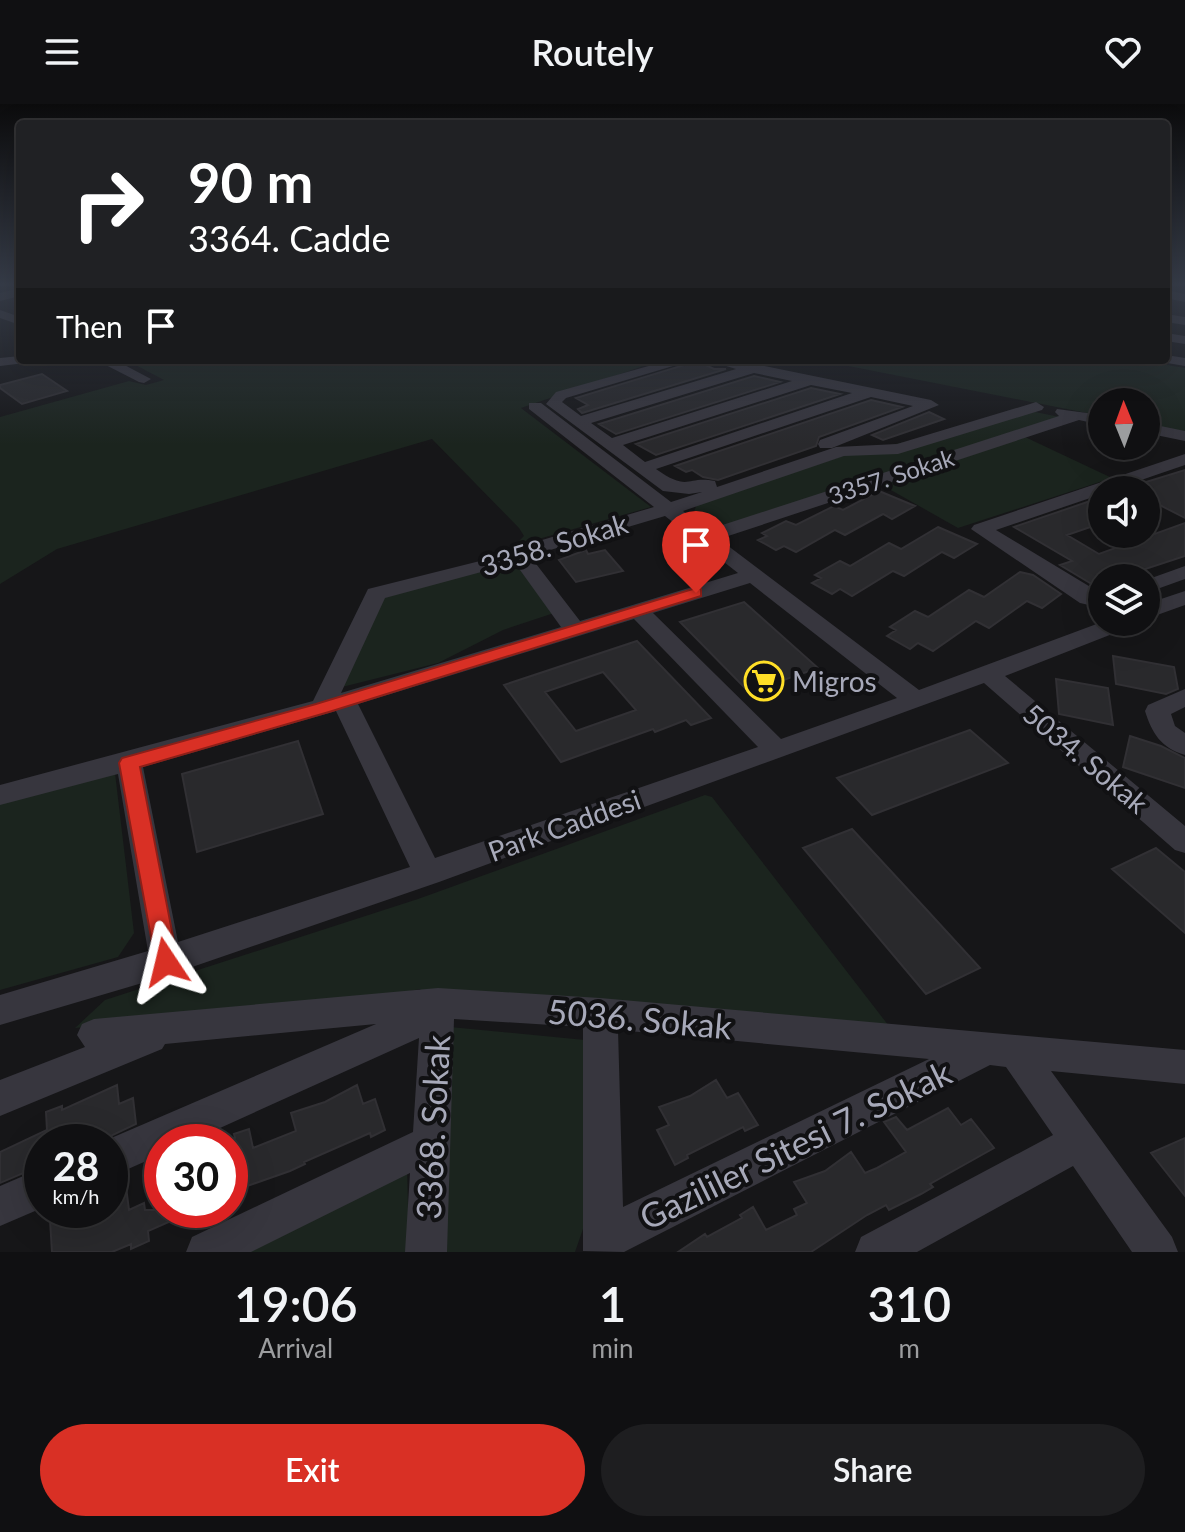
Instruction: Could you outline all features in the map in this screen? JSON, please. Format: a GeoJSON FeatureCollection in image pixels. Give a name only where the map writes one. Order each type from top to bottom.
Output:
{"type":"FeatureCollection","features":[{"type":"Feature","properties":{"kind":"street"},"geometry":{"type":"LineString","coordinates":[[112,364],[144,379]]}},
{"type":"Feature","properties":{"kind":"street"},"geometry":{"type":"LineString","coordinates":[[673,364],[555,399],[555,407],[646,467],[669,487],[700,488],[931,405],[737,364]]}},
{"type":"Feature","properties":{"kind":"street"},"geometry":{"type":"LineString","coordinates":[[577,422],[754,367]]}},
{"type":"Feature","properties":{"kind":"street"},"geometry":{"type":"LineString","coordinates":[[610,444],[812,379]]}},
{"type":"Feature","properties":{"kind":"street"},"geometry":{"type":"LineString","coordinates":[[646,467],[873,392]]}},
{"type":"Feature","properties":{"kind":"street"},"geometry":{"type":"LineString","coordinates":[[1005,401],[1088,417]]}},
{"type":"Feature","properties":{"kind":"street"},"geometry":{"type":"LineString","coordinates":[[535,406],[915,700]]}},
{"type":"Feature","properties":{"kind":"street","name":"3358. Sokak"},"geometry":{"type":"LineString","coordinates":[[333,705],[376,594],[503,561],[842,451],[898,449],[1036,407]]}},
{"type":"Feature","properties":{"kind":"street","name":"3357. Sokak"},"geometry":{"type":"LineString","coordinates":[[704,537],[1078,415]]}},
{"type":"Feature","properties":{"kind":"street"},"geometry":{"type":"LineString","coordinates":[[1160,431],[1185,436]]}},
{"type":"Feature","properties":{"kind":"street"},"geometry":{"type":"LineString","coordinates":[[1088,598],[981,529],[1185,459]]}},
{"type":"Feature","properties":{"kind":"street"},"geometry":{"type":"LineString","coordinates":[[518,554],[575,630]]}},
{"type":"Feature","properties":{"kind":"street"},"geometry":{"type":"LineString","coordinates":[[1160,582],[1185,572]]}},
{"type":"Feature","properties":{"kind":"street"},"geometry":{"type":"LineString","coordinates":[[0,795],[129,763],[333,705],[753,575]]}},
{"type":"Feature","properties":{"kind":"street"},"geometry":{"type":"LineString","coordinates":[[1160,607],[1185,597]]}},
{"type":"Feature","properties":{"kind":"street"},"geometry":{"type":"LineString","coordinates":[[638,610],[776,750]]}},
{"type":"Feature","properties":{"kind":"street","name":"Park Caddesi"},"geometry":{"type":"LineString","coordinates":[[0,1010],[166,962],[428,874],[988,674],[1088,635]]}},
{"type":"Feature","properties":{"kind":"street","name":"5034. Sokak"},"geometry":{"type":"LineString","coordinates":[[988,674],[1185,842]]}},
{"type":"Feature","properties":{"kind":"street"},"geometry":{"type":"LineString","coordinates":[[1185,697],[1157,711],[1164,731],[1185,746]]}},
{"type":"Feature","properties":{"kind":"street"},"geometry":{"type":"LineString","coordinates":[[333,705],[428,874]]}},
{"type":"Feature","properties":{"kind":"street"},"geometry":{"type":"LineString","coordinates":[[129,763],[166,962]]}},
{"type":"Feature","properties":{"kind":"street"},"geometry":{"type":"LineString","coordinates":[[128,1150],[438,1008]]}},
{"type":"Feature","properties":{"kind":"street","name":"5036. Sokak"},"geometry":{"type":"LineString","coordinates":[[94,1035],[438,1008],[600,1013],[1185,1067]]}},
{"type":"Feature","properties":{"kind":"street","name":"3368. Sokak"},"geometry":{"type":"LineString","coordinates":[[426,1252],[438,1008]]}},
{"type":"Feature","properties":{"kind":"street"},"geometry":{"type":"LineString","coordinates":[[600,1013],[604,1245]]}},
{"type":"Feature","properties":{"kind":"street"},"geometry":{"type":"LineString","coordinates":[[0,1098],[173,1029]]}},
{"type":"Feature","properties":{"kind":"street"},"geometry":{"type":"LineString","coordinates":[[1001,1051],[1079,1142],[1157,1252]]}},
{"type":"Feature","properties":{"kind":"street","name":"Gazililer Sitesi 7. Sokak"},"geometry":{"type":"LineString","coordinates":[[604,1245],[1001,1051]]}},
{"type":"Feature","properties":{"kind":"street"},"geometry":{"type":"LineString","coordinates":[[876,1252],[1079,1142]]}},
{"type":"Feature","properties":{"kind":"street"},"geometry":{"type":"LineString","coordinates":[[207,1252],[431,1143]]}},
{"type":"Feature","properties":{"kind":"street"},"geometry":{"type":"LineString","coordinates":[[0,1206],[24,1196]]}},
{"type":"Feature","properties":{"kind":"shaded area"},"geometry":{"type":"Polygon","coordinates":[[[134,364],[649,364],[521,408],[651,507],[514,546],[524,536],[519,528],[432,439],[57,549],[0,584],[0,417],[129,381],[146,385],[164,380],[134,364]]]}},
{"type":"Feature","properties":{"kind":"shaded area"},"geometry":{"type":"Polygon","coordinates":[[[838,364],[1161,364],[1185,368],[1185,432],[1160,427],[1160,388],[1088,388],[1088,413],[838,364]]]}},
{"type":"Feature","properties":{"kind":"shaded area"},"geometry":{"type":"Polygon","coordinates":[[[1035,412],[1060,417],[710,532],[693,514],[697,504],[843,456],[1035,412]]]}},
{"type":"Feature","properties":{"kind":"shaded area"},"geometry":{"type":"Polygon","coordinates":[[[1025,437],[1108,476],[1088,476],[1088,486],[958,528],[882,485],[1025,437]]]}},
{"type":"Feature","properties":{"kind":"shaded area"},"geometry":{"type":"Polygon","coordinates":[[[518,561],[554,613],[503,630],[438,663],[342,687],[385,596],[518,561]]]}},
{"type":"Feature","properties":{"kind":"shaded area"},"geometry":{"type":"Polygon","coordinates":[[[115,773],[134,933],[118,957],[0,990],[0,802],[115,773]]]}},
{"type":"Feature","properties":{"kind":"shaded area"},"geometry":{"type":"Polygon","coordinates":[[[705,795],[712,797],[892,1030],[424,993],[420,989],[372,999],[75,1028],[105,1000],[418,899],[705,795]]]}},
{"type":"Feature","properties":{"kind":"shaded area"},"geometry":{"type":"Polygon","coordinates":[[[450,1027],[585,1040],[583,1229],[575,1252],[444,1252],[450,1027]]]}},
{"type":"Feature","properties":{"kind":"shaded area"},"geometry":{"type":"Polygon","coordinates":[[[407,1165],[409,1252],[237,1252],[407,1165]]]}},
{"type":"Feature","properties":{"kind":"building"},"geometry":{"type":"Polygon","coordinates":[[[687,364],[726,369],[582,413],[578,409],[588,405],[576,398],[687,364]]]}},
{"type":"Feature","properties":{"kind":"building"},"geometry":{"type":"Polygon","coordinates":[[[42,374],[67,391],[22,404],[0,388],[0,385],[42,374]]]}},
{"type":"Feature","properties":{"kind":"building"},"geometry":{"type":"Polygon","coordinates":[[[754,376],[780,382],[616,434],[599,424],[754,376]]]}},
{"type":"Feature","properties":{"kind":"building"},"geometry":{"type":"Polygon","coordinates":[[[811,388],[840,394],[656,455],[636,444],[811,388]]]}},
{"type":"Feature","properties":{"kind":"building"},"geometry":{"type":"Polygon","coordinates":[[[871,400],[902,407],[819,437],[816,446],[718,480],[675,466],[871,400]]]}},
{"type":"Feature","properties":{"kind":"building"},"geometry":{"type":"Polygon","coordinates":[[[929,412],[944,419],[883,440],[872,435],[929,412]]]}},
{"type":"Feature","properties":{"kind":"building"},"geometry":{"type":"Polygon","coordinates":[[[1185,470],[1185,518],[1160,505],[1160,478],[1185,470]]]}},
{"type":"Feature","properties":{"kind":"building"},"geometry":{"type":"Polygon","coordinates":[[[879,491],[915,506],[892,519],[883,514],[845,535],[835,530],[796,552],[784,546],[776,550],[758,540],[767,536],[762,533],[786,521],[796,525],[834,506],[843,510],[879,491]]]}},
{"type":"Feature","properties":{"kind":"building"},"geometry":{"type":"Polygon","coordinates":[[[1088,502],[1088,528],[1067,535],[1088,548],[1099,554],[1116,548],[1160,548],[1160,532],[1185,523],[1185,556],[1160,564],[1088,564],[1088,582],[1060,565],[1072,561],[1014,527],[1088,502]]]}},
{"type":"Feature","properties":{"kind":"building"},"geometry":{"type":"Polygon","coordinates":[[[938,527],[977,544],[954,558],[942,552],[904,576],[893,571],[852,596],[840,589],[832,594],[812,583],[821,578],[815,575],[840,561],[850,566],[889,543],[901,549],[938,527]]]}},
{"type":"Feature","properties":{"kind":"building"},"geometry":{"type":"Polygon","coordinates":[[[586,550],[588,554],[605,550],[623,571],[576,582],[559,560],[586,550]]]}},
{"type":"Feature","properties":{"kind":"building"},"geometry":{"type":"Polygon","coordinates":[[[1020,572],[1033,575],[1061,594],[1042,608],[1027,601],[989,628],[976,621],[933,651],[918,643],[910,649],[887,636],[896,630],[890,627],[915,611],[928,617],[969,590],[984,597],[1020,572]]]}},
{"type":"Feature","properties":{"kind":"building"},"geometry":{"type":"Polygon","coordinates":[[[744,602],[818,668],[749,692],[680,622],[744,602]]]}},
{"type":"Feature","properties":{"kind":"building"},"geometry":{"type":"Polygon","coordinates":[[[637,641],[711,718],[691,725],[686,720],[655,732],[653,729],[561,762],[504,685],[637,641]],[[603,672],[545,692],[576,731],[636,710],[603,672]]]}},
{"type":"Feature","properties":{"kind":"building"},"geometry":{"type":"Polygon","coordinates":[[[1113,656],[1174,667],[1178,689],[1166,694],[1116,684],[1113,656]]]}},
{"type":"Feature","properties":{"kind":"building"},"geometry":{"type":"Polygon","coordinates":[[[1056,679],[1108,688],[1113,725],[1059,714],[1056,679]]]}},
{"type":"Feature","properties":{"kind":"building"},"geometry":{"type":"Polygon","coordinates":[[[970,730],[1008,763],[872,815],[837,778],[970,730]]]}},
{"type":"Feature","properties":{"kind":"building"},"geometry":{"type":"Polygon","coordinates":[[[1130,736],[1185,758],[1185,788],[1123,767],[1130,736]]]}},
{"type":"Feature","properties":{"kind":"building"},"geometry":{"type":"Polygon","coordinates":[[[298,741],[323,814],[197,852],[182,774],[298,741]]]}},
{"type":"Feature","properties":{"kind":"building"},"geometry":{"type":"Polygon","coordinates":[[[852,829],[980,968],[926,994],[803,848],[852,829]]]}},
{"type":"Feature","properties":{"kind":"building"},"geometry":{"type":"Polygon","coordinates":[[[1156,848],[1185,872],[1185,933],[1112,869],[1156,848]]]}},
{"type":"Feature","properties":{"kind":"building"},"geometry":{"type":"Polygon","coordinates":[[[716,1080],[727,1098],[738,1093],[758,1125],[745,1131],[743,1127],[687,1155],[688,1158],[675,1165],[657,1130],[669,1125],[659,1107],[690,1096],[716,1080]]]}},
{"type":"Feature","properties":{"kind":"building"},"geometry":{"type":"Polygon","coordinates":[[[117,1085],[119,1104],[133,1098],[136,1124],[128,1128],[128,1124],[47,1124],[46,1112],[62,1106],[62,1110],[117,1085]]]}},
{"type":"Feature","properties":{"kind":"building"},"geometry":{"type":"Polygon","coordinates":[[[357,1085],[363,1104],[375,1099],[385,1130],[371,1137],[370,1133],[290,1171],[248,1186],[248,1129],[253,1148],[296,1131],[291,1113],[325,1102],[357,1085]]]}},
{"type":"Feature","properties":{"kind":"building"},"geometry":{"type":"Polygon","coordinates":[[[948,1108],[961,1125],[971,1119],[994,1148],[930,1184],[933,1187],[921,1194],[889,1210],[886,1205],[867,1215],[811,1252],[678,1252],[705,1234],[707,1237],[742,1218],[740,1215],[753,1207],[766,1230],[797,1215],[794,1209],[807,1203],[794,1182],[825,1171],[851,1152],[865,1173],[877,1168],[906,1152],[884,1122],[896,1117],[907,1130],[948,1108]]]}},
{"type":"Feature","properties":{"kind":"building"},"geometry":{"type":"Polygon","coordinates":[[[1185,1138],[1185,1196],[1151,1153],[1185,1138]]]}},
{"type":"Feature","properties":{"kind":"building"},"geometry":{"type":"Polygon","coordinates":[[[24,1141],[24,1173],[0,1183],[0,1152],[24,1141]]]}},
{"type":"Feature","properties":{"kind":"building"},"geometry":{"type":"Polygon","coordinates":[[[128,1202],[129,1210],[144,1203],[144,1228],[155,1228],[148,1231],[149,1241],[131,1249],[131,1244],[112,1252],[52,1252],[50,1228],[128,1228],[128,1202]]]}},
{"type":"Feature","properties":{"kind":"place","name":"Migros"},"geometry":{"type":"Point","coordinates":[764,681]}},
{"type":"Feature","properties":{"kind":"route"},"geometry":{"type":"LineString","coordinates":[[166,962],[129,763],[322,708],[696,593]]}}]}
